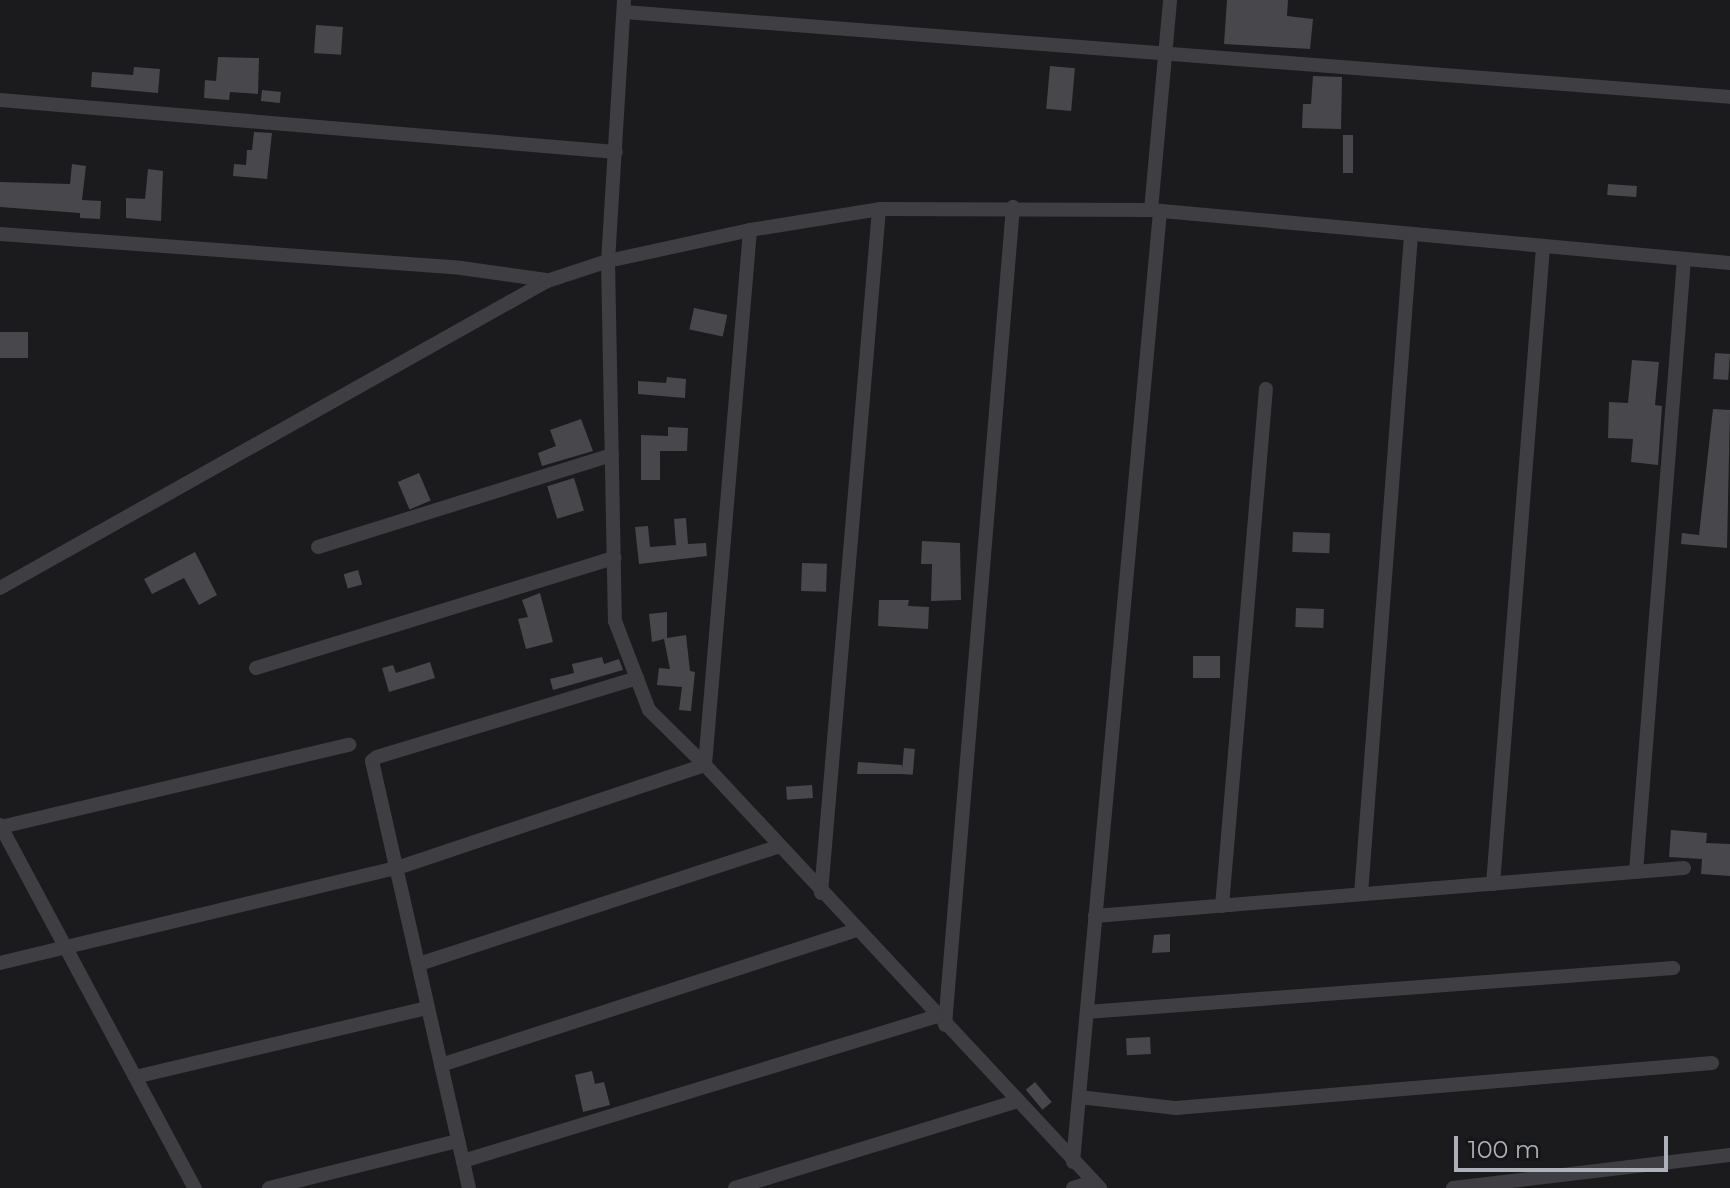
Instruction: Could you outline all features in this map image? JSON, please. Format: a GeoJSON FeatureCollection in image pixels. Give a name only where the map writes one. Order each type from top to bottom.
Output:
{"type":"FeatureCollection","features":[{"type":"Feature","properties":{"kind":"street"},"geometry":{"type":"LineString","coordinates":[[1073,1162],[1156,211],[1170,0]]}},
{"type":"Feature","properties":{"kind":"street"},"geometry":{"type":"LineString","coordinates":[[1096,1185],[705,765],[649,710],[615,621],[608,261],[624,6],[1165,54],[1730,97]]}},
{"type":"Feature","properties":{"kind":"street"},"geometry":{"type":"LineString","coordinates":[[0,100],[616,152]]}},
{"type":"Feature","properties":{"kind":"street"},"geometry":{"type":"LineString","coordinates":[[941,1021],[1013,207]]}},
{"type":"Feature","properties":{"kind":"street"},"geometry":{"type":"LineString","coordinates":[[0,588],[547,281],[608,261],[750,230],[879,209],[1013,207],[1156,211],[1730,263]]}},
{"type":"Feature","properties":{"kind":"street"},"geometry":{"type":"LineString","coordinates":[[821,893],[879,209]]}},
{"type":"Feature","properties":{"kind":"street"},"geometry":{"type":"LineString","coordinates":[[705,765],[750,230]]}},
{"type":"Feature","properties":{"kind":"street"},"geometry":{"type":"LineString","coordinates":[[0,234],[461,268],[547,281]]}},
{"type":"Feature","properties":{"kind":"street"},"geometry":{"type":"LineString","coordinates":[[1361,894],[1411,235]]}},
{"type":"Feature","properties":{"kind":"street"},"geometry":{"type":"LineString","coordinates":[[1493,884],[1543,247]]}},
{"type":"Feature","properties":{"kind":"street"},"geometry":{"type":"LineString","coordinates":[[1636,872],[1684,259]]}},
{"type":"Feature","properties":{"kind":"street"},"geometry":{"type":"LineString","coordinates":[[1222,906],[1266,389]]}},
{"type":"Feature","properties":{"kind":"street"},"geometry":{"type":"LineString","coordinates":[[318,547],[612,455]]}},
{"type":"Feature","properties":{"kind":"street"},"geometry":{"type":"LineString","coordinates":[[256,668],[614,558]]}},
{"type":"Feature","properties":{"kind":"street"},"geometry":{"type":"LineString","coordinates":[[469,1188],[372,761],[637,678]]}},
{"type":"Feature","properties":{"kind":"street"},"geometry":{"type":"LineString","coordinates":[[195,1188],[0,826],[349,745]]}},
{"type":"Feature","properties":{"kind":"street"},"geometry":{"type":"LineString","coordinates":[[0,963],[67,950],[397,868],[705,765]]}},
{"type":"Feature","properties":{"kind":"street"},"geometry":{"type":"LineString","coordinates":[[419,964],[779,846]]}},
{"type":"Feature","properties":{"kind":"street"},"geometry":{"type":"LineString","coordinates":[[1095,916],[1684,868]]}},
{"type":"Feature","properties":{"kind":"street"},"geometry":{"type":"LineString","coordinates":[[441,1065],[856,930]]}},
{"type":"Feature","properties":{"kind":"street"},"geometry":{"type":"LineString","coordinates":[[1087,1012],[1673,968]]}},
{"type":"Feature","properties":{"kind":"street"},"geometry":{"type":"LineString","coordinates":[[135,1077],[428,1008]]}},
{"type":"Feature","properties":{"kind":"street"},"geometry":{"type":"LineString","coordinates":[[463,1161],[941,1021]]}},
{"type":"Feature","properties":{"kind":"street"},"geometry":{"type":"LineString","coordinates":[[1079,1097],[1176,1108],[1712,1063]]}},
{"type":"Feature","properties":{"kind":"street"},"geometry":{"type":"LineString","coordinates":[[735,1188],[1017,1101]]}},
{"type":"Feature","properties":{"kind":"street"},"geometry":{"type":"LineString","coordinates":[[269,1188],[458,1141]]}},
{"type":"Feature","properties":{"kind":"street"},"geometry":{"type":"LineString","coordinates":[[1453,1188],[1730,1155]]}},
{"type":"Feature","properties":{"kind":"street"},"geometry":{"type":"LineString","coordinates":[[1073,1188],[1096,1185]]}},
{"type":"Feature","properties":{"kind":"building"},"geometry":{"type":"Polygon","coordinates":[[[1227,0],[1288,0],[1287,16],[1313,19],[1310,49],[1224,44],[1227,0]]]}},
{"type":"Feature","properties":{"kind":"building"},"geometry":{"type":"Polygon","coordinates":[[[316,25],[343,27],[341,55],[314,53],[316,25]]]}},
{"type":"Feature","properties":{"kind":"building"},"geometry":{"type":"Polygon","coordinates":[[[218,57],[259,58],[258,94],[230,92],[229,100],[204,98],[205,80],[216,81],[218,57]]]}},
{"type":"Feature","properties":{"kind":"building"},"geometry":{"type":"Polygon","coordinates":[[[1050,66],[1075,68],[1071,111],[1046,109],[1050,66]]]}},
{"type":"Feature","properties":{"kind":"building"},"geometry":{"type":"Polygon","coordinates":[[[134,67],[160,69],[158,93],[91,87],[92,72],[133,75],[134,67]]]}},
{"type":"Feature","properties":{"kind":"building"},"geometry":{"type":"Polygon","coordinates":[[[1313,76],[1342,77],[1341,129],[1302,128],[1303,104],[1311,104],[1313,76]]]}},
{"type":"Feature","properties":{"kind":"building"},"geometry":{"type":"Polygon","coordinates":[[[262,90],[281,92],[280,103],[261,101],[262,90]]]}},
{"type":"Feature","properties":{"kind":"building"},"geometry":{"type":"Polygon","coordinates":[[[254,132],[272,133],[267,179],[233,176],[234,164],[246,165],[247,150],[252,150],[254,132]]]}},
{"type":"Feature","properties":{"kind":"building"},"geometry":{"type":"Polygon","coordinates":[[[1343,135],[1353,135],[1353,173],[1343,173],[1343,135]]]}},
{"type":"Feature","properties":{"kind":"building"},"geometry":{"type":"Polygon","coordinates":[[[72,164],[86,166],[82,200],[101,201],[100,219],[80,218],[80,213],[0,207],[0,182],[70,184],[72,164]]]}},
{"type":"Feature","properties":{"kind":"building"},"geometry":{"type":"Polygon","coordinates":[[[148,169],[163,171],[161,221],[126,218],[126,198],[145,199],[148,169]]]}},
{"type":"Feature","properties":{"kind":"building"},"geometry":{"type":"Polygon","coordinates":[[[1608,184],[1637,186],[1636,197],[1607,195],[1608,184]]]}},
{"type":"Feature","properties":{"kind":"building"},"geometry":{"type":"Polygon","coordinates":[[[694,308],[727,315],[723,337],[689,330],[694,308]]]}},
{"type":"Feature","properties":{"kind":"building"},"geometry":{"type":"Polygon","coordinates":[[[0,332],[28,332],[28,358],[0,358],[0,332]]]}},
{"type":"Feature","properties":{"kind":"building"},"geometry":{"type":"Polygon","coordinates":[[[1715,353],[1730,354],[1728,380],[1713,379],[1715,353]]]}},
{"type":"Feature","properties":{"kind":"building"},"geometry":{"type":"Polygon","coordinates":[[[1632,360],[1659,362],[1655,405],[1662,406],[1658,465],[1631,462],[1633,439],[1608,438],[1609,402],[1628,403],[1632,360]]]}},
{"type":"Feature","properties":{"kind":"building"},"geometry":{"type":"Polygon","coordinates":[[[667,377],[686,379],[685,398],[638,394],[638,381],[666,383],[667,377]]]}},
{"type":"Feature","properties":{"kind":"building"},"geometry":{"type":"Polygon","coordinates":[[[1713,409],[1730,410],[1727,548],[1681,544],[1682,533],[1699,535],[1713,409]]]}},
{"type":"Feature","properties":{"kind":"building"},"geometry":{"type":"Polygon","coordinates":[[[581,419],[593,451],[542,466],[538,453],[556,446],[550,430],[581,419]]]}},
{"type":"Feature","properties":{"kind":"building"},"geometry":{"type":"Polygon","coordinates":[[[668,427],[688,428],[687,451],[660,451],[660,480],[641,480],[641,435],[668,436],[668,427]]]}},
{"type":"Feature","properties":{"kind":"building"},"geometry":{"type":"Polygon","coordinates":[[[419,473],[431,501],[410,510],[398,482],[419,473]]]}},
{"type":"Feature","properties":{"kind":"building"},"geometry":{"type":"Polygon","coordinates":[[[574,478],[584,511],[557,519],[547,486],[574,478]]]}},
{"type":"Feature","properties":{"kind":"building"},"geometry":{"type":"Polygon","coordinates":[[[686,518],[688,544],[706,543],[707,556],[639,564],[635,527],[648,526],[650,547],[676,545],[674,519],[686,518]]]}},
{"type":"Feature","properties":{"kind":"building"},"geometry":{"type":"Polygon","coordinates":[[[1293,532],[1330,533],[1329,553],[1292,552],[1293,532]]]}},
{"type":"Feature","properties":{"kind":"building"},"geometry":{"type":"Polygon","coordinates":[[[922,541],[960,543],[961,600],[931,601],[932,564],[921,564],[922,541]]]}},
{"type":"Feature","properties":{"kind":"building"},"geometry":{"type":"Polygon","coordinates":[[[195,552],[217,595],[199,605],[184,578],[152,594],[144,579],[195,552]]]}},
{"type":"Feature","properties":{"kind":"building"},"geometry":{"type":"Polygon","coordinates":[[[802,563],[827,564],[826,592],[801,591],[802,563]]]}},
{"type":"Feature","properties":{"kind":"building"},"geometry":{"type":"Polygon","coordinates":[[[358,570],[362,584],[348,589],[344,574],[358,570]]]}},
{"type":"Feature","properties":{"kind":"building"},"geometry":{"type":"Polygon","coordinates":[[[540,593],[553,642],[526,649],[518,619],[528,617],[522,600],[540,593]]]}},
{"type":"Feature","properties":{"kind":"building"},"geometry":{"type":"Polygon","coordinates":[[[879,600],[909,600],[908,606],[929,607],[928,629],[878,626],[879,600]]]}},
{"type":"Feature","properties":{"kind":"building"},"geometry":{"type":"Polygon","coordinates":[[[1296,608],[1324,609],[1323,628],[1295,627],[1296,608]]]}},
{"type":"Feature","properties":{"kind":"building"},"geometry":{"type":"Polygon","coordinates":[[[667,612],[667,638],[686,635],[690,671],[695,672],[691,711],[679,710],[682,687],[657,685],[659,668],[670,669],[664,639],[652,642],[649,614],[667,612]]]}},
{"type":"Feature","properties":{"kind":"building"},"geometry":{"type":"Polygon","coordinates":[[[1193,656],[1220,656],[1220,678],[1193,678],[1193,656]]]}},
{"type":"Feature","properties":{"kind":"building"},"geometry":{"type":"Polygon","coordinates":[[[602,657],[604,664],[619,659],[623,670],[553,690],[550,679],[574,673],[572,664],[602,657]]]}},
{"type":"Feature","properties":{"kind":"building"},"geometry":{"type":"Polygon","coordinates":[[[430,662],[435,678],[389,692],[382,668],[393,665],[396,673],[430,662]]]}},
{"type":"Feature","properties":{"kind":"building"},"geometry":{"type":"Polygon","coordinates":[[[904,748],[915,749],[913,775],[902,774],[904,748]]]}},
{"type":"Feature","properties":{"kind":"building"},"geometry":{"type":"Polygon","coordinates":[[[858,762],[902,765],[902,774],[857,774],[858,762]]]}},
{"type":"Feature","properties":{"kind":"building"},"geometry":{"type":"Polygon","coordinates":[[[812,785],[813,798],[787,800],[786,787],[812,785]]]}},
{"type":"Feature","properties":{"kind":"building"},"geometry":{"type":"Polygon","coordinates":[[[1671,830],[1707,833],[1706,843],[1730,844],[1730,876],[1701,874],[1702,859],[1669,857],[1671,830]]]}},
{"type":"Feature","properties":{"kind":"building"},"geometry":{"type":"Polygon","coordinates":[[[1170,934],[1170,952],[1152,953],[1154,935],[1170,934]]]}},
{"type":"Feature","properties":{"kind":"building"},"geometry":{"type":"Polygon","coordinates":[[[1150,1037],[1151,1054],[1127,1055],[1126,1038],[1150,1037]]]}},
{"type":"Feature","properties":{"kind":"building"},"geometry":{"type":"Polygon","coordinates":[[[592,1071],[595,1084],[604,1082],[610,1105],[583,1112],[575,1075],[592,1071]]]}},
{"type":"Feature","properties":{"kind":"building"},"geometry":{"type":"Polygon","coordinates":[[[1035,1082],[1052,1102],[1043,1110],[1026,1090],[1035,1082]]]}}]}
